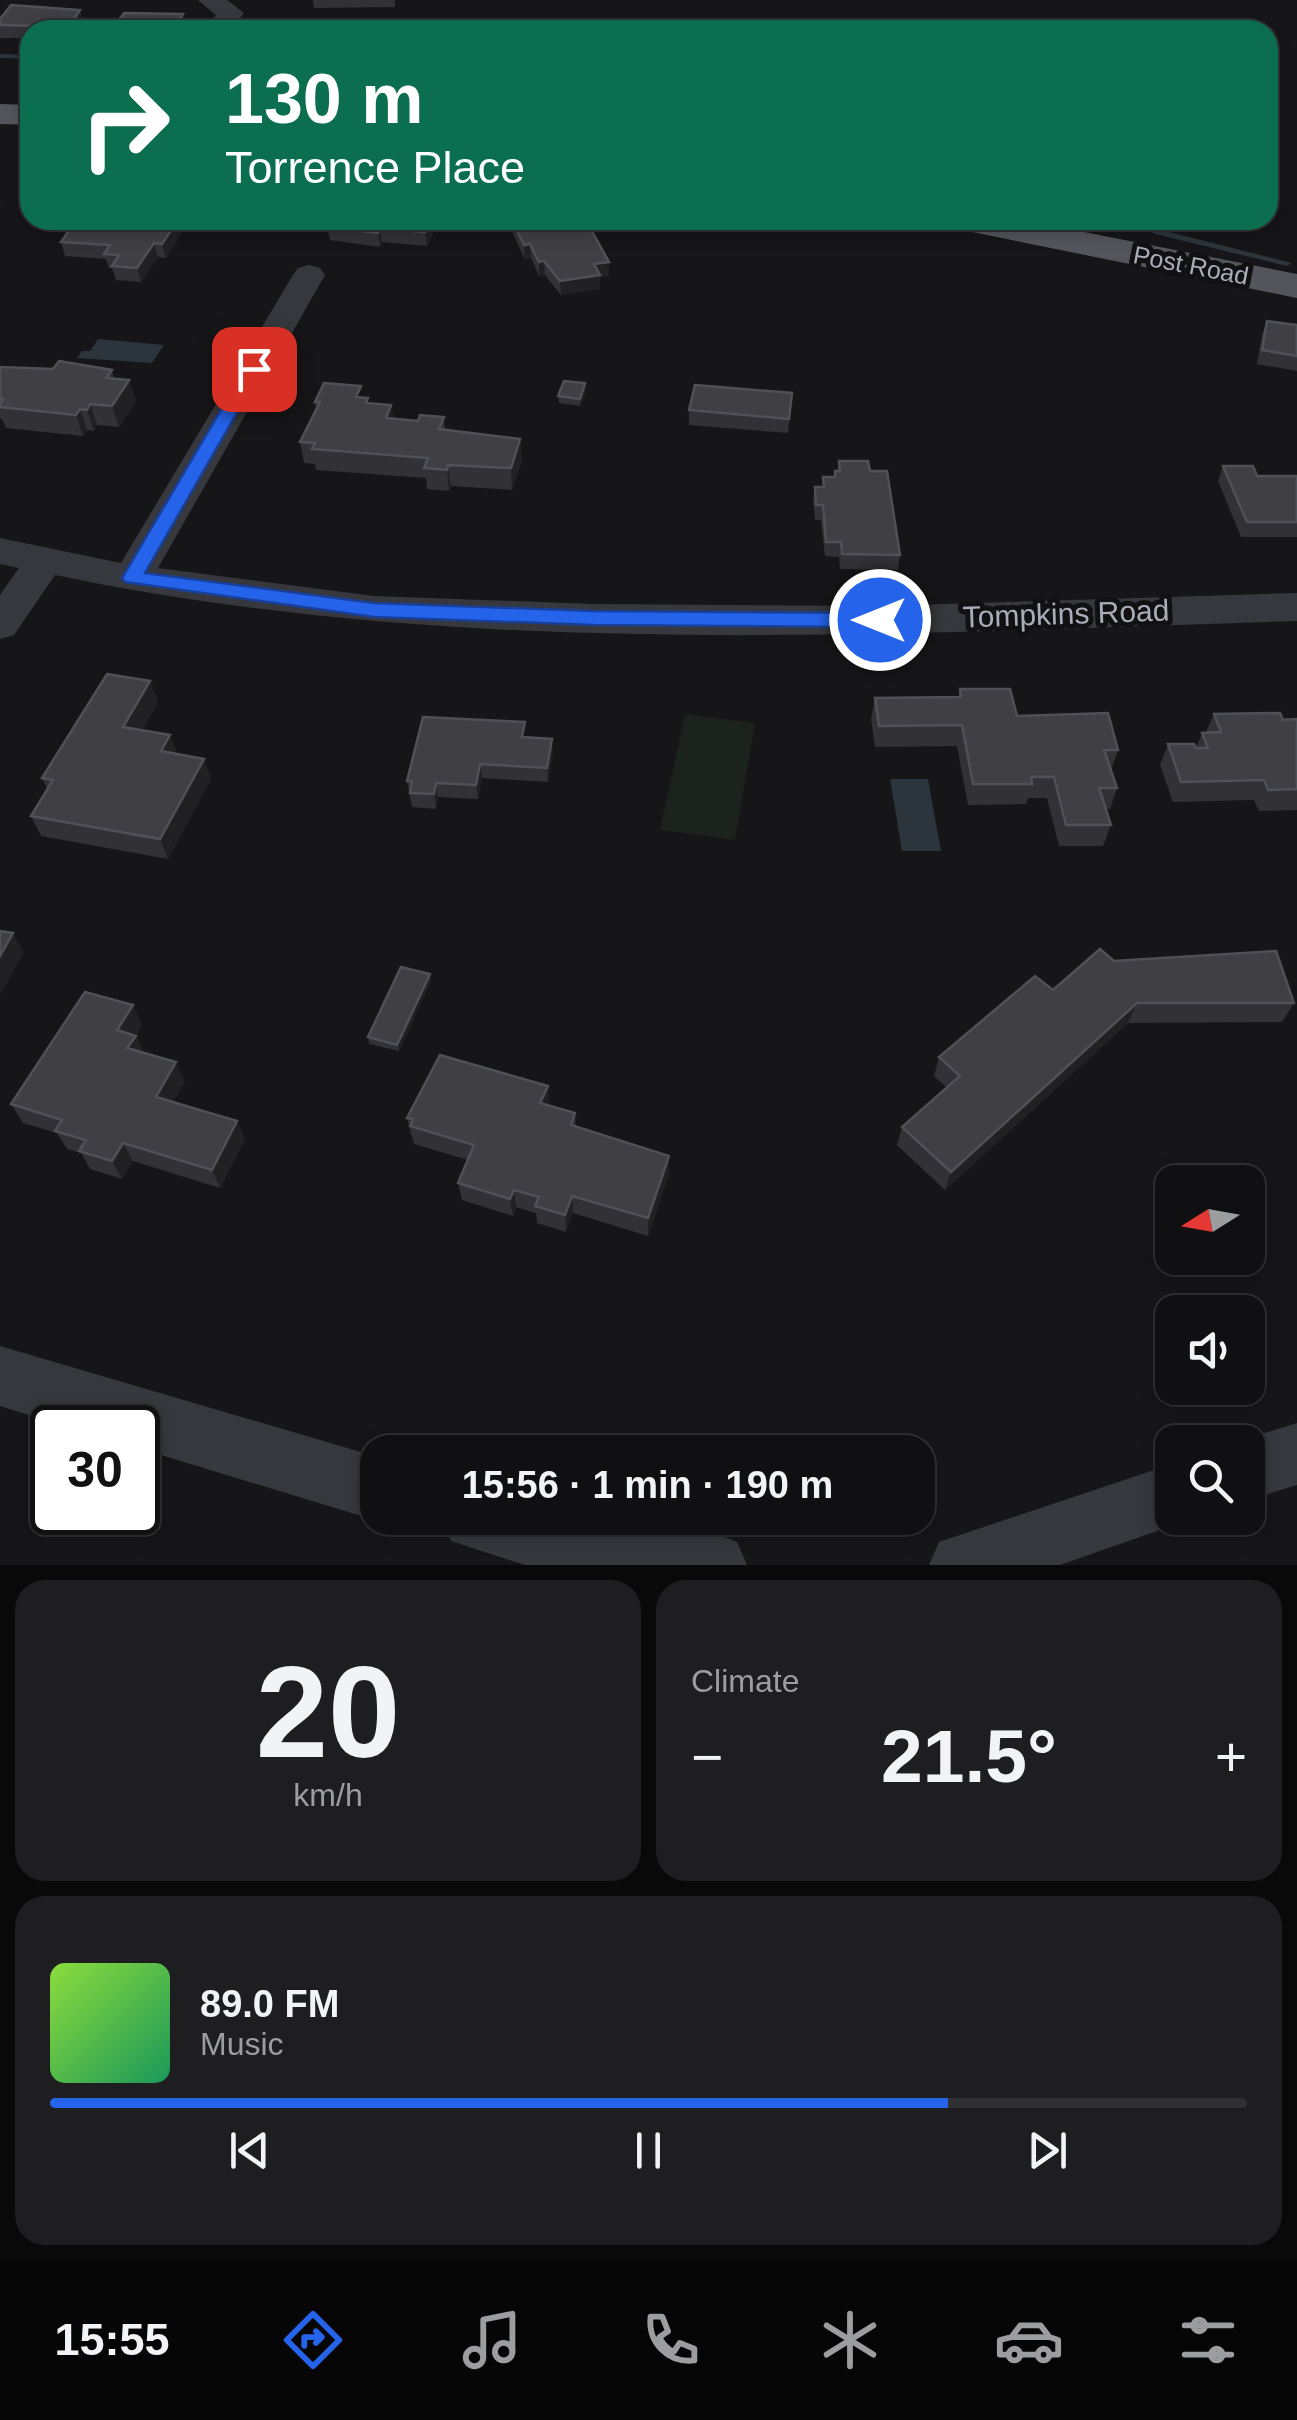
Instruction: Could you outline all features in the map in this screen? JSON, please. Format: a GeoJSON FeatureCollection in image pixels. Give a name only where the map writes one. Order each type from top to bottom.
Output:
{"type":"FeatureCollection","features":[{"type":"Feature","properties":{"kind":"main road","name":"Post Road"},"geometry":{"type":"LineString","coordinates":[[1017,230],[1297,286]]}},
{"type":"Feature","properties":{"kind":"street"},"geometry":{"type":"LineString","coordinates":[[210,0],[232,14],[226,20]]}},
{"type":"Feature","properties":{"kind":"street"},"geometry":{"type":"LineString","coordinates":[[132,578],[309,275]]}},
{"type":"Feature","properties":{"kind":"street","name":"Tompkins Road"},"geometry":{"type":"LineString","coordinates":[[0,551],[132,578],[374,610],[594,618],[880,620],[1297,608]]}},
{"type":"Feature","properties":{"kind":"street"},"geometry":{"type":"LineString","coordinates":[[0,625],[44,561]]}},
{"type":"Feature","properties":{"kind":"street"},"geometry":{"type":"LineString","coordinates":[[0,1376],[360,1484]]}},
{"type":"Feature","properties":{"kind":"street"},"geometry":{"type":"LineString","coordinates":[[1265,1464],[1297,1454]]}},
{"type":"Feature","properties":{"kind":"street"},"geometry":{"type":"LineString","coordinates":[[962,1565],[1155,1502]]}},
{"type":"Feature","properties":{"kind":"street"},"geometry":{"type":"LineString","coordinates":[[530,1535],[580,1550],[714,1565]]}},
{"type":"Feature","properties":{"kind":"shaded area"},"geometry":{"type":"Polygon","coordinates":[[[98,339],[164,345],[152,363],[77,358],[82,351],[90,351],[98,339]]]}},
{"type":"Feature","properties":{"kind":"shaded area"},"geometry":{"type":"Polygon","coordinates":[[[685,714],[755,723],[735,840],[660,830],[685,714]]]}},
{"type":"Feature","properties":{"kind":"shaded area"},"geometry":{"type":"Polygon","coordinates":[[[890,779],[928,779],[941,851],[902,851],[890,779]]]}},
{"type":"Feature","properties":{"kind":"building"},"geometry":{"type":"Polygon","coordinates":[[[11,5],[80,10],[74,19],[83,20],[20,20],[20,26],[0,25],[11,5]]]}},
{"type":"Feature","properties":{"kind":"building"},"geometry":{"type":"Polygon","coordinates":[[[124,13],[183,14],[180,20],[119,20],[124,13]]]}},
{"type":"Feature","properties":{"kind":"building"},"geometry":{"type":"Polygon","coordinates":[[[69,230],[171,230],[162,244],[154,243],[137,268],[112,266],[119,255],[104,254],[110,245],[61,242],[69,230]]]}},
{"type":"Feature","properties":{"kind":"building"},"geometry":{"type":"Polygon","coordinates":[[[517,230],[591,230],[609,262],[594,264],[600,275],[560,281],[544,261],[539,262],[530,244],[524,245],[517,230]]]}},
{"type":"Feature","properties":{"kind":"building"},"geometry":{"type":"Polygon","coordinates":[[[1267,321],[1297,325],[1297,356],[1262,350],[1267,321]]]}},
{"type":"Feature","properties":{"kind":"building"},"geometry":{"type":"Polygon","coordinates":[[[59,361],[112,370],[106,378],[129,380],[112,406],[90,404],[76,415],[0,407],[0,367],[53,369],[59,361]]]}},
{"type":"Feature","properties":{"kind":"building"},"geometry":{"type":"Polygon","coordinates":[[[564,381],[585,383],[580,399],[558,396],[564,381]]]}},
{"type":"Feature","properties":{"kind":"building"},"geometry":{"type":"Polygon","coordinates":[[[324,383],[361,386],[356,397],[368,398],[366,403],[391,405],[386,418],[418,421],[420,415],[444,417],[439,429],[520,439],[511,468],[424,468],[428,458],[312,449],[315,443],[300,442],[320,402],[315,402],[324,383]]]}},
{"type":"Feature","properties":{"kind":"building"},"geometry":{"type":"Polygon","coordinates":[[[695,385],[792,393],[789,419],[689,410],[695,385]]]}},
{"type":"Feature","properties":{"kind":"building"},"geometry":{"type":"Polygon","coordinates":[[[839,461],[868,461],[870,471],[887,471],[900,555],[842,554],[841,542],[826,542],[823,505],[816,505],[815,487],[824,487],[823,477],[835,477],[835,471],[840,471],[839,461]]]}},
{"type":"Feature","properties":{"kind":"building"},"geometry":{"type":"Polygon","coordinates":[[[1223,466],[1253,466],[1257,476],[1297,476],[1297,522],[1247,522],[1223,466]]]}},
{"type":"Feature","properties":{"kind":"building"},"geometry":{"type":"Polygon","coordinates":[[[107,674],[150,681],[123,727],[170,735],[161,751],[204,759],[160,839],[31,816],[53,780],[42,778],[107,674]]]}},
{"type":"Feature","properties":{"kind":"building"},"geometry":{"type":"Polygon","coordinates":[[[960,689],[1010,689],[1017,716],[1108,713],[1118,750],[1104,750],[1117,788],[1099,788],[1111,825],[1066,825],[1054,777],[1031,777],[1032,784],[973,784],[962,725],[879,726],[875,698],[961,697],[960,689]]]}},
{"type":"Feature","properties":{"kind":"building"},"geometry":{"type":"Polygon","coordinates":[[[1280,713],[1283,720],[1297,719],[1297,789],[1268,790],[1264,780],[1181,782],[1168,744],[1208,748],[1202,733],[1221,732],[1214,714],[1280,713]]]}},
{"type":"Feature","properties":{"kind":"building"},"geometry":{"type":"Polygon","coordinates":[[[423,717],[525,722],[522,737],[552,739],[547,768],[480,764],[476,785],[436,783],[434,794],[410,793],[412,781],[407,781],[423,717]]]}},
{"type":"Feature","properties":{"kind":"building"},"geometry":{"type":"Polygon","coordinates":[[[0,931],[13,933],[0,956],[0,931]]]}},
{"type":"Feature","properties":{"kind":"building"},"geometry":{"type":"Polygon","coordinates":[[[1100,949],[1114,961],[1276,951],[1294,1003],[1137,1003],[951,1172],[902,1127],[960,1076],[939,1057],[1035,976],[1053,990],[1100,949]]]}},
{"type":"Feature","properties":{"kind":"building"},"geometry":{"type":"Polygon","coordinates":[[[401,967],[430,974],[397,1045],[368,1037],[401,967]]]}},
{"type":"Feature","properties":{"kind":"building"},"geometry":{"type":"Polygon","coordinates":[[[85,992],[133,1005],[117,1030],[136,1036],[127,1048],[176,1062],[156,1097],[237,1121],[212,1170],[123,1143],[112,1161],[79,1151],[86,1140],[55,1131],[62,1120],[11,1104],[85,992]]]}},
{"type":"Feature","properties":{"kind":"building"},"geometry":{"type":"Polygon","coordinates":[[[440,1055],[548,1086],[540,1103],[575,1113],[571,1125],[669,1156],[648,1218],[572,1196],[565,1215],[535,1206],[539,1197],[514,1190],[510,1199],[458,1183],[474,1145],[410,1126],[413,1119],[407,1118],[440,1055]]]}},
{"type":"Feature","properties":{"kind":"waterway"},"geometry":{"type":"LineString","coordinates":[[0,56],[20,57]]}},
{"type":"Feature","properties":{"kind":"waterway"},"geometry":{"type":"LineString","coordinates":[[1153,230],[1287,263]]}},
{"type":"Feature","properties":{"kind":"route"},"geometry":{"type":"LineString","coordinates":[[254,369],[132,578],[374,610],[594,618],[880,620]]}}]}
